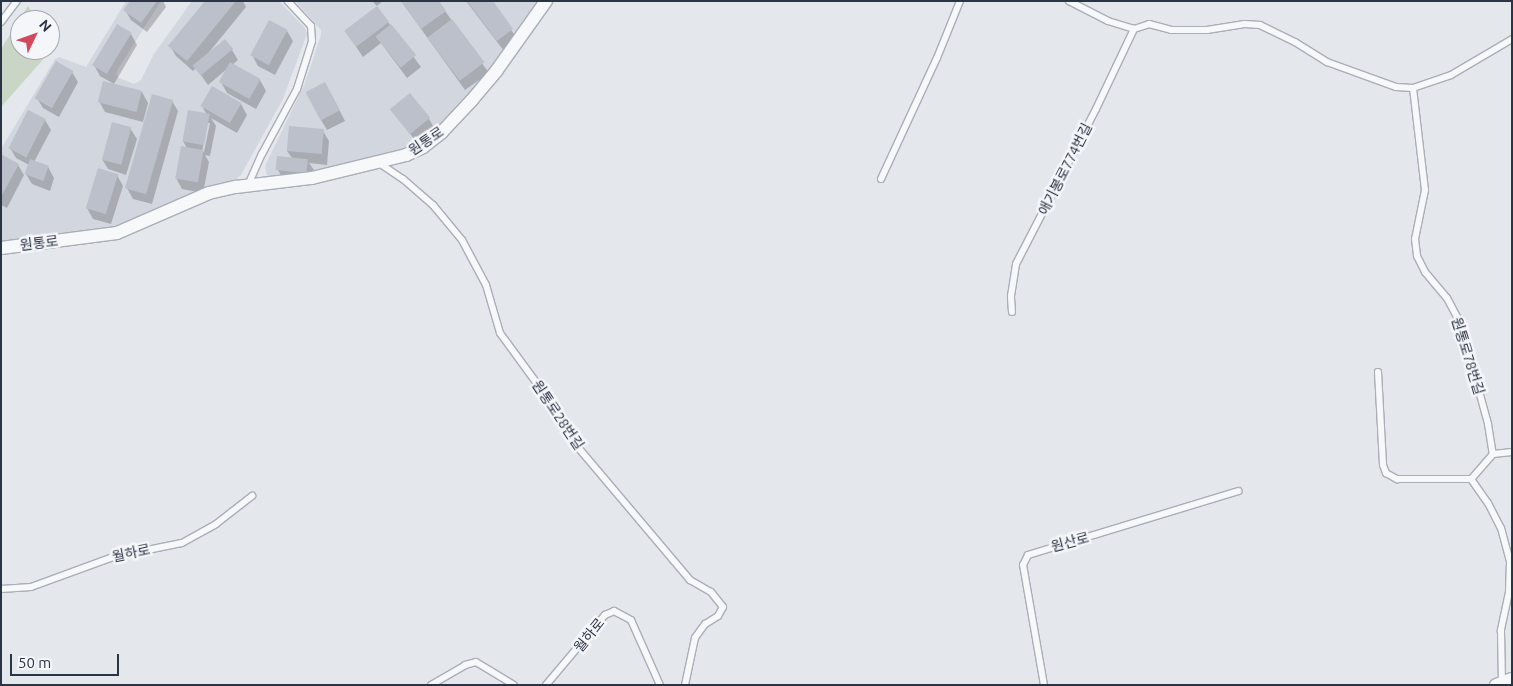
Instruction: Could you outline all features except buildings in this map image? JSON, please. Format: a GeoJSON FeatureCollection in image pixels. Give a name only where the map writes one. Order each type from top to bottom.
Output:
{"type":"FeatureCollection","features":[{"type":"Feature","properties":{"kind":"street","name":"원통로"},"geometry":{"type":"LineString","coordinates":[[1,248],[117,233],[210,193],[248,185],[312,178],[406,155],[423,147],[442,132],[497,70],[546,1]]}},
{"type":"Feature","properties":{"kind":"lane"},"geometry":{"type":"LineString","coordinates":[[1,22],[16,1]]}},
{"type":"Feature","properties":{"kind":"lane"},"geometry":{"type":"LineString","coordinates":[[248,185],[266,146],[297,89],[312,41],[313,32],[311,26],[288,1]]}},
{"type":"Feature","properties":{"kind":"lane"},"geometry":{"type":"LineString","coordinates":[[881,179],[901,131],[937,58],[960,1]]}},
{"type":"Feature","properties":{"kind":"lane"},"geometry":{"type":"LineString","coordinates":[[1069,1],[1108,21],[1134,29],[1149,24],[1180,30],[1206,30],[1245,24],[1260,25],[1295,42],[1327,62],[1396,87],[1413,88],[1451,75],[1512,39]]}},
{"type":"Feature","properties":{"kind":"lane","name":"애기봉로774번길"},"geometry":{"type":"LineString","coordinates":[[1012,312],[1011,296],[1016,264],[1096,109],[1134,29]]}},
{"type":"Feature","properties":{"kind":"lane","name":"원통로78번길"},"geometry":{"type":"LineString","coordinates":[[1413,88],[1425,190],[1415,239],[1417,256],[1425,272],[1446,298],[1460,322],[1488,424],[1493,454]]}},
{"type":"Feature","properties":{"kind":"lane","name":"원통로28번길"},"geometry":{"type":"LineString","coordinates":[[379,163],[403,179],[433,205],[462,240],[486,285],[500,333],[538,385],[576,445],[690,580],[711,592],[723,607],[718,616],[706,624],[695,638],[685,685]]}},
{"type":"Feature","properties":{"kind":"lane"},"geometry":{"type":"LineString","coordinates":[[1378,372],[1383,465],[1386,473],[1397,479],[1471,479],[1493,454],[1512,452]]}},
{"type":"Feature","properties":{"kind":"lane"},"geometry":{"type":"LineString","coordinates":[[1471,479],[1488,503],[1501,528],[1510,562],[1509,592],[1501,632],[1503,682]]}},
{"type":"Feature","properties":{"kind":"lane","name":"원산로"},"geometry":{"type":"LineString","coordinates":[[1044,685],[1023,565],[1028,555],[1239,491]]}},
{"type":"Feature","properties":{"kind":"lane","name":"월하로"},"geometry":{"type":"LineString","coordinates":[[1,589],[31,587],[113,557],[182,543],[216,524],[252,496]]}},
{"type":"Feature","properties":{"kind":"lane","name":"월하로"},"geometry":{"type":"LineString","coordinates":[[546,685],[605,615],[614,611],[631,620],[660,685]]}},
{"type":"Feature","properties":{"kind":"lane"},"geometry":{"type":"LineString","coordinates":[[432,685],[465,665],[476,662],[514,685]]}},
{"type":"Feature","properties":{"kind":"shaded area"},"geometry":{"type":"Polygon","coordinates":[[[126,1],[161,1],[116,74],[119,78],[134,84],[141,80],[154,54],[192,1],[279,1],[305,28],[307,34],[283,99],[241,175],[236,179],[190,194],[117,227],[1,242],[1,149],[54,60],[60,60],[60,57],[86,67],[126,1]]]}},
{"type":"Feature","properties":{"kind":"shaded area"},"geometry":{"type":"Polygon","coordinates":[[[295,1],[538,1],[483,78],[456,109],[425,138],[387,155],[310,174],[272,178],[267,175],[265,166],[305,83],[321,35],[321,30],[295,1]]]}},
{"type":"Feature","properties":{"kind":"green space"},"geometry":{"type":"Polygon","coordinates":[[[10,35],[10,60],[43,60],[1,107],[1,49],[10,35]]]}}]}
